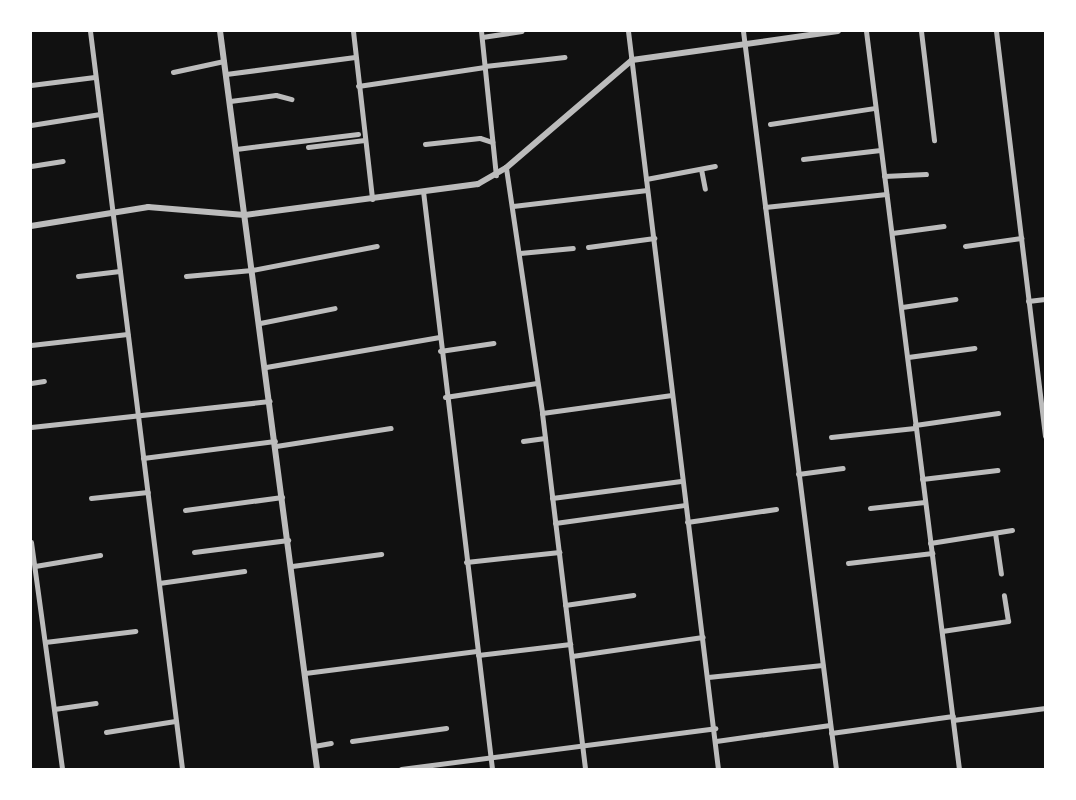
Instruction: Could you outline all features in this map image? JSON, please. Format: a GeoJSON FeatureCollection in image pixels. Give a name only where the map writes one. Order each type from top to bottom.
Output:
{"type":"FeatureCollection","features":[{"type":"Feature","properties":{"kind":"street"},"geometry":{"type":"LineString","coordinates":[[90,31],[94,77],[114,210],[127,334],[182,769]]}},
{"type":"Feature","properties":{"kind":"street"},"geometry":{"type":"LineString","coordinates":[[220,31],[266,367],[317,769]]}},
{"type":"Feature","properties":{"kind":"street"},"geometry":{"type":"LineString","coordinates":[[353,31],[372,199]]}},
{"type":"Feature","properties":{"kind":"street"},"geometry":{"type":"LineString","coordinates":[[496,176],[481,34],[522,31]]}},
{"type":"Feature","properties":{"kind":"street"},"geometry":{"type":"LineString","coordinates":[[628,31],[646,190],[654,238],[681,481],[715,728],[718,769]]}},
{"type":"Feature","properties":{"kind":"street"},"geometry":{"type":"LineString","coordinates":[[743,31],[836,769]]}},
{"type":"Feature","properties":{"kind":"street"},"geometry":{"type":"LineString","coordinates":[[31,226],[114,210],[148,207],[245,215],[466,186],[496,176],[632,60],[744,42],[838,31]]}},
{"type":"Feature","properties":{"kind":"street"},"geometry":{"type":"LineString","coordinates":[[866,31],[874,108],[902,307],[915,426],[959,769]]}},
{"type":"Feature","properties":{"kind":"street"},"geometry":{"type":"LineString","coordinates":[[922,31],[934,140]]}},
{"type":"Feature","properties":{"kind":"street"},"geometry":{"type":"LineString","coordinates":[[996,31],[1028,301],[1042,398],[1045,436]]}},
{"type":"Feature","properties":{"kind":"street"},"geometry":{"type":"LineString","coordinates":[[358,86],[485,66],[564,57]]}},
{"type":"Feature","properties":{"kind":"street"},"geometry":{"type":"LineString","coordinates":[[226,74],[355,58]]}},
{"type":"Feature","properties":{"kind":"street"},"geometry":{"type":"LineString","coordinates":[[173,72],[224,61]]}},
{"type":"Feature","properties":{"kind":"street"},"geometry":{"type":"LineString","coordinates":[[31,85],[94,77]]}},
{"type":"Feature","properties":{"kind":"street"},"geometry":{"type":"LineString","coordinates":[[230,101],[276,95],[291,99]]}},
{"type":"Feature","properties":{"kind":"street"},"geometry":{"type":"LineString","coordinates":[[770,124],[874,108]]}},
{"type":"Feature","properties":{"kind":"street"},"geometry":{"type":"LineString","coordinates":[[31,125],[100,114]]}},
{"type":"Feature","properties":{"kind":"street"},"geometry":{"type":"LineString","coordinates":[[236,149],[358,134]]}},
{"type":"Feature","properties":{"kind":"street"},"geometry":{"type":"LineString","coordinates":[[425,144],[480,138],[492,142]]}},
{"type":"Feature","properties":{"kind":"street"},"geometry":{"type":"LineString","coordinates":[[308,147],[365,140]]}},
{"type":"Feature","properties":{"kind":"street"},"geometry":{"type":"LineString","coordinates":[[803,159],[880,150]]}},
{"type":"Feature","properties":{"kind":"street"},"geometry":{"type":"LineString","coordinates":[[31,166],[63,161]]}},
{"type":"Feature","properties":{"kind":"street"},"geometry":{"type":"LineString","coordinates":[[646,179],[715,166]]}},
{"type":"Feature","properties":{"kind":"street"},"geometry":{"type":"LineString","coordinates":[[506,168],[542,412],[585,769]]}},
{"type":"Feature","properties":{"kind":"street"},"geometry":{"type":"LineString","coordinates":[[701,169],[705,189]]}},
{"type":"Feature","properties":{"kind":"street"},"geometry":{"type":"LineString","coordinates":[[884,176],[926,174]]}},
{"type":"Feature","properties":{"kind":"street"},"geometry":{"type":"LineString","coordinates":[[513,206],[646,190]]}},
{"type":"Feature","properties":{"kind":"street"},"geometry":{"type":"LineString","coordinates":[[422,192],[445,397],[492,769]]}},
{"type":"Feature","properties":{"kind":"street"},"geometry":{"type":"LineString","coordinates":[[765,207],[886,194]]}},
{"type":"Feature","properties":{"kind":"street"},"geometry":{"type":"LineString","coordinates":[[892,232],[944,226]]}},
{"type":"Feature","properties":{"kind":"street"},"geometry":{"type":"LineString","coordinates":[[588,247],[654,238]]}},
{"type":"Feature","properties":{"kind":"street"},"geometry":{"type":"LineString","coordinates":[[965,246],[1021,238]]}},
{"type":"Feature","properties":{"kind":"street"},"geometry":{"type":"LineString","coordinates":[[186,276],[252,270],[377,246]]}},
{"type":"Feature","properties":{"kind":"street"},"geometry":{"type":"LineString","coordinates":[[520,254],[573,248]]}},
{"type":"Feature","properties":{"kind":"street"},"geometry":{"type":"LineString","coordinates":[[78,276],[120,271]]}},
{"type":"Feature","properties":{"kind":"street"},"geometry":{"type":"LineString","coordinates":[[902,307],[955,299]]}},
{"type":"Feature","properties":{"kind":"street"},"geometry":{"type":"LineString","coordinates":[[1028,301],[1045,299]]}},
{"type":"Feature","properties":{"kind":"street"},"geometry":{"type":"LineString","coordinates":[[260,323],[335,308]]}},
{"type":"Feature","properties":{"kind":"street"},"geometry":{"type":"LineString","coordinates":[[31,345],[127,334]]}},
{"type":"Feature","properties":{"kind":"street"},"geometry":{"type":"LineString","coordinates":[[266,367],[438,337]]}},
{"type":"Feature","properties":{"kind":"street"},"geometry":{"type":"LineString","coordinates":[[440,351],[493,343]]}},
{"type":"Feature","properties":{"kind":"street"},"geometry":{"type":"LineString","coordinates":[[908,357],[974,348]]}},
{"type":"Feature","properties":{"kind":"street"},"geometry":{"type":"LineString","coordinates":[[1038,379],[1045,378]]}},
{"type":"Feature","properties":{"kind":"street"},"geometry":{"type":"LineString","coordinates":[[31,383],[44,381]]}},
{"type":"Feature","properties":{"kind":"street"},"geometry":{"type":"LineString","coordinates":[[445,397],[537,383]]}},
{"type":"Feature","properties":{"kind":"street"},"geometry":{"type":"LineString","coordinates":[[542,412],[672,395]]}},
{"type":"Feature","properties":{"kind":"street"},"geometry":{"type":"LineString","coordinates":[[31,427],[138,413],[270,401]]}},
{"type":"Feature","properties":{"kind":"street"},"geometry":{"type":"LineString","coordinates":[[831,437],[915,426],[998,412]]}},
{"type":"Feature","properties":{"kind":"street"},"geometry":{"type":"LineString","coordinates":[[143,458],[276,444],[391,428]]}},
{"type":"Feature","properties":{"kind":"street"},"geometry":{"type":"LineString","coordinates":[[523,441],[545,438]]}},
{"type":"Feature","properties":{"kind":"street"},"geometry":{"type":"LineString","coordinates":[[798,474],[842,468]]}},
{"type":"Feature","properties":{"kind":"street"},"geometry":{"type":"LineString","coordinates":[[922,479],[996,470]]}},
{"type":"Feature","properties":{"kind":"street"},"geometry":{"type":"LineString","coordinates":[[552,498],[681,481]]}},
{"type":"Feature","properties":{"kind":"street"},"geometry":{"type":"LineString","coordinates":[[90,498],[148,492]]}},
{"type":"Feature","properties":{"kind":"street"},"geometry":{"type":"LineString","coordinates":[[185,510],[282,497]]}},
{"type":"Feature","properties":{"kind":"street"},"geometry":{"type":"LineString","coordinates":[[870,508],[925,502]]}},
{"type":"Feature","properties":{"kind":"street"},"geometry":{"type":"LineString","coordinates":[[555,523],[684,505]]}},
{"type":"Feature","properties":{"kind":"street"},"geometry":{"type":"LineString","coordinates":[[687,522],[776,509]]}},
{"type":"Feature","properties":{"kind":"street"},"geometry":{"type":"LineString","coordinates":[[930,543],[1012,530]]}},
{"type":"Feature","properties":{"kind":"street"},"geometry":{"type":"LineString","coordinates":[[995,533],[1001,574]]}},
{"type":"Feature","properties":{"kind":"street"},"geometry":{"type":"LineString","coordinates":[[194,552],[288,540]]}},
{"type":"Feature","properties":{"kind":"street"},"geometry":{"type":"LineString","coordinates":[[31,542],[62,769]]}},
{"type":"Feature","properties":{"kind":"street"},"geometry":{"type":"LineString","coordinates":[[466,562],[559,552]]}},
{"type":"Feature","properties":{"kind":"street"},"geometry":{"type":"LineString","coordinates":[[848,563],[932,553]]}},
{"type":"Feature","properties":{"kind":"street"},"geometry":{"type":"LineString","coordinates":[[292,566],[381,554]]}},
{"type":"Feature","properties":{"kind":"street"},"geometry":{"type":"LineString","coordinates":[[35,566],[100,555]]}},
{"type":"Feature","properties":{"kind":"street"},"geometry":{"type":"LineString","coordinates":[[159,583],[244,571]]}},
{"type":"Feature","properties":{"kind":"street"},"geometry":{"type":"LineString","coordinates":[[565,606],[633,594]]}},
{"type":"Feature","properties":{"kind":"street"},"geometry":{"type":"LineString","coordinates":[[942,631],[1008,621],[1004,596]]}},
{"type":"Feature","properties":{"kind":"street"},"geometry":{"type":"LineString","coordinates":[[45,642],[135,631]]}},
{"type":"Feature","properties":{"kind":"street"},"geometry":{"type":"LineString","coordinates":[[572,656],[702,637]]}},
{"type":"Feature","properties":{"kind":"street"},"geometry":{"type":"LineString","coordinates":[[305,673],[570,644]]}},
{"type":"Feature","properties":{"kind":"street"},"geometry":{"type":"LineString","coordinates":[[708,677],[822,665]]}},
{"type":"Feature","properties":{"kind":"street"},"geometry":{"type":"LineString","coordinates":[[54,709],[96,703]]}},
{"type":"Feature","properties":{"kind":"street"},"geometry":{"type":"LineString","coordinates":[[831,733],[1045,708]]}},
{"type":"Feature","properties":{"kind":"street"},"geometry":{"type":"LineString","coordinates":[[106,732],[175,721]]}},
{"type":"Feature","properties":{"kind":"street"},"geometry":{"type":"LineString","coordinates":[[716,741],[830,725]]}},
{"type":"Feature","properties":{"kind":"street"},"geometry":{"type":"LineString","coordinates":[[352,741],[446,728]]}},
{"type":"Feature","properties":{"kind":"street"},"geometry":{"type":"LineString","coordinates":[[401,769],[432,767],[715,728]]}},
{"type":"Feature","properties":{"kind":"street"},"geometry":{"type":"LineString","coordinates":[[314,746],[331,743]]}}]}
